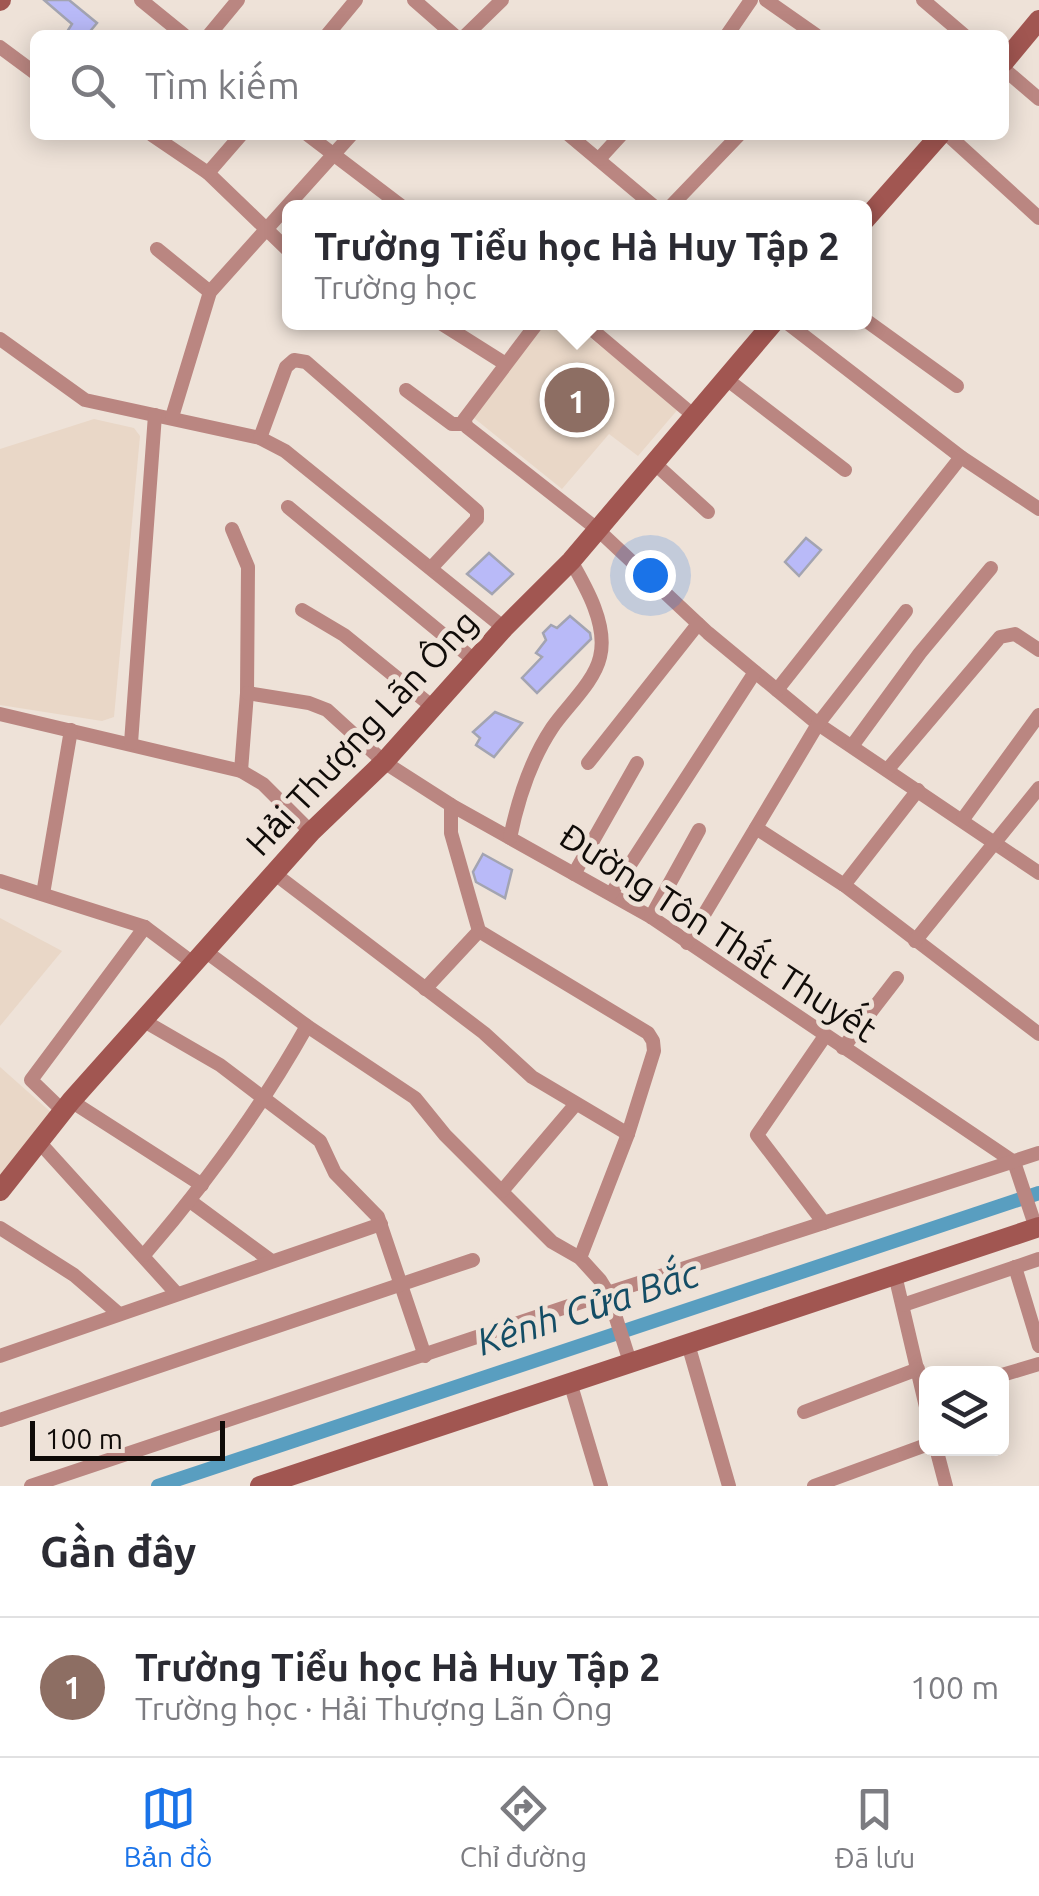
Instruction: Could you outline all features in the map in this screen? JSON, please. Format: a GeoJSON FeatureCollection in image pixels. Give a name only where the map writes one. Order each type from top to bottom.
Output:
{"type":"FeatureCollection","features":[{"type":"Feature","properties":{"kind":"street"},"geometry":{"type":"LineString","coordinates":[[141,0],[178,30]]}},
{"type":"Feature","properties":{"kind":"street"},"geometry":{"type":"LineString","coordinates":[[213,30],[238,0]]}},
{"type":"Feature","properties":{"kind":"street"},"geometry":{"type":"LineString","coordinates":[[331,30],[356,0]]}},
{"type":"Feature","properties":{"kind":"street"},"geometry":{"type":"LineString","coordinates":[[414,0],[442,30]]}},
{"type":"Feature","properties":{"kind":"street"},"geometry":{"type":"LineString","coordinates":[[471,30],[502,0]]}},
{"type":"Feature","properties":{"kind":"street"},"geometry":{"type":"LineString","coordinates":[[730,30],[751,0]]}},
{"type":"Feature","properties":{"kind":"street"},"geometry":{"type":"LineString","coordinates":[[766,0],[809,30]]}},
{"type":"Feature","properties":{"kind":"street"},"geometry":{"type":"LineString","coordinates":[[923,0],[958,30]]}},
{"type":"Feature","properties":{"kind":"street"},"geometry":{"type":"LineString","coordinates":[[1009,59],[1039,20]]}},
{"type":"Feature","properties":{"kind":"street"},"geometry":{"type":"LineString","coordinates":[[0,47],[30,69]]}},
{"type":"Feature","properties":{"kind":"street"},"geometry":{"type":"LineString","coordinates":[[1009,70],[1039,99]]}},
{"type":"Feature","properties":{"kind":"street"},"geometry":{"type":"LineString","coordinates":[[159,140],[208,173],[282,244]]}},
{"type":"Feature","properties":{"kind":"street"},"geometry":{"type":"LineString","coordinates":[[208,173],[238,140]]}},
{"type":"Feature","properties":{"kind":"street"},"geometry":{"type":"LineString","coordinates":[[314,140],[393,200]]}},
{"type":"Feature","properties":{"kind":"street"},"geometry":{"type":"LineString","coordinates":[[293,200],[347,140]]}},
{"type":"Feature","properties":{"kind":"street"},"geometry":{"type":"LineString","coordinates":[[575,140],[647,200]]}},
{"type":"Feature","properties":{"kind":"street"},"geometry":{"type":"LineString","coordinates":[[599,159],[616,140]]}},
{"type":"Feature","properties":{"kind":"street"},"geometry":{"type":"LineString","coordinates":[[677,200],[734,140]]}},
{"type":"Feature","properties":{"kind":"street"},"geometry":{"type":"LineString","coordinates":[[872,212],[936,140]]}},
{"type":"Feature","properties":{"kind":"street"},"geometry":{"type":"LineString","coordinates":[[953,140],[1039,218]]}},
{"type":"Feature","properties":{"kind":"street"},"geometry":{"type":"LineString","coordinates":[[172,416],[210,292],[282,212]]}},
{"type":"Feature","properties":{"kind":"street"},"geometry":{"type":"LineString","coordinates":[[157,249],[210,292]]}},
{"type":"Feature","properties":{"kind":"street"},"geometry":{"type":"LineString","coordinates":[[872,325],[956,386]]}},
{"type":"Feature","properties":{"kind":"street"},"geometry":{"type":"LineString","coordinates":[[452,330],[504,363]]}},
{"type":"Feature","properties":{"kind":"street"},"geometry":{"type":"LineString","coordinates":[[464,424],[504,363],[531,330]]}},
{"type":"Feature","properties":{"kind":"street"},"geometry":{"type":"LineString","coordinates":[[592,330],[693,415]]}},
{"type":"Feature","properties":{"kind":"street","name":"Hải Thượng Lãn Ông"},"geometry":{"type":"LineString","coordinates":[[0,1191],[67,1106],[311,832],[384,762],[474,660],[571,561],[767,330]]}},
{"type":"Feature","properties":{"kind":"street"},"geometry":{"type":"LineString","coordinates":[[796,330],[961,456],[1039,509]]}},
{"type":"Feature","properties":{"kind":"street"},"geometry":{"type":"LineString","coordinates":[[0,339],[77,396],[260,438],[295,458],[504,628]]}},
{"type":"Feature","properties":{"kind":"street"},"geometry":{"type":"LineString","coordinates":[[260,438],[286,367],[294,360],[306,362],[477,511],[478,520],[432,567]]}},
{"type":"Feature","properties":{"kind":"street"},"geometry":{"type":"LineString","coordinates":[[725,378],[845,470]]}},
{"type":"Feature","properties":{"kind":"street"},"geometry":{"type":"LineString","coordinates":[[406,390],[452,424],[464,424],[598,529],[698,624],[818,724],[1036,866]]}},
{"type":"Feature","properties":{"kind":"street"},"geometry":{"type":"LineString","coordinates":[[131,743],[155,414]]}},
{"type":"Feature","properties":{"kind":"street"},"geometry":{"type":"LineString","coordinates":[[777,690],[961,456]]}},
{"type":"Feature","properties":{"kind":"street"},"geometry":{"type":"LineString","coordinates":[[653,462],[708,512]]}},
{"type":"Feature","properties":{"kind":"street"},"geometry":{"type":"LineString","coordinates":[[288,507],[474,660]]}},
{"type":"Feature","properties":{"kind":"street"},"geometry":{"type":"LineString","coordinates":[[232,528],[248,568],[247,694],[241,771]]}},
{"type":"Feature","properties":{"kind":"street"},"geometry":{"type":"LineString","coordinates":[[510,838],[517,803],[543,743],[600,657],[595,611],[571,561]]}},
{"type":"Feature","properties":{"kind":"street"},"geometry":{"type":"LineString","coordinates":[[852,746],[920,653],[990,568]]}},
{"type":"Feature","properties":{"kind":"street"},"geometry":{"type":"LineString","coordinates":[[302,610],[344,635],[434,708]]}},
{"type":"Feature","properties":{"kind":"street"},"geometry":{"type":"LineString","coordinates":[[687,943],[818,724],[906,610]]}},
{"type":"Feature","properties":{"kind":"street"},"geometry":{"type":"LineString","coordinates":[[588,763],[698,624]]}},
{"type":"Feature","properties":{"kind":"street"},"geometry":{"type":"LineString","coordinates":[[888,770],[1000,637],[1015,634],[1039,650]]}},
{"type":"Feature","properties":{"kind":"street"},"geometry":{"type":"LineString","coordinates":[[611,894],[755,672]]}},
{"type":"Feature","properties":{"kind":"street","name":"Đường Tôn Thất Thuyết"},"geometry":{"type":"LineString","coordinates":[[247,694],[316,704],[327,710],[384,762],[451,805],[650,918],[1016,1167]]}},
{"type":"Feature","properties":{"kind":"street"},"geometry":{"type":"LineString","coordinates":[[0,714],[241,771],[263,784],[311,832]]}},
{"type":"Feature","properties":{"kind":"street"},"geometry":{"type":"LineString","coordinates":[[963,819],[1039,715]]}},
{"type":"Feature","properties":{"kind":"street"},"geometry":{"type":"LineString","coordinates":[[43,894],[71,730]]}},
{"type":"Feature","properties":{"kind":"street"},"geometry":{"type":"LineString","coordinates":[[574,874],[637,763]]}},
{"type":"Feature","properties":{"kind":"street"},"geometry":{"type":"LineString","coordinates":[[915,941],[1039,788]]}},
{"type":"Feature","properties":{"kind":"street"},"geometry":{"type":"LineString","coordinates":[[844,885],[918,790]]}},
{"type":"Feature","properties":{"kind":"street"},"geometry":{"type":"LineString","coordinates":[[451,805],[453,840],[479,931],[651,1036],[654,1051],[628,1134],[580,1258]]}},
{"type":"Feature","properties":{"kind":"street"},"geometry":{"type":"LineString","coordinates":[[756,828],[844,885],[915,941],[1036,1025]]}},
{"type":"Feature","properties":{"kind":"street"},"geometry":{"type":"LineString","coordinates":[[650,918],[700,830]]}},
{"type":"Feature","properties":{"kind":"street"},"geometry":{"type":"LineString","coordinates":[[274,874],[484,1033],[532,1077],[628,1134]]}},
{"type":"Feature","properties":{"kind":"street"},"geometry":{"type":"LineString","coordinates":[[0,881],[145,926],[415,1098],[445,1135],[552,1242],[580,1258],[610,1300],[627,1354]]}},
{"type":"Feature","properties":{"kind":"street"},"geometry":{"type":"LineString","coordinates":[[145,926],[31,1080],[67,1106],[202,1185]]}},
{"type":"Feature","properties":{"kind":"street"},"geometry":{"type":"LineString","coordinates":[[424,990],[479,931]]}},
{"type":"Feature","properties":{"kind":"street"},"geometry":{"type":"LineString","coordinates":[[843,1048],[896,978]]}},
{"type":"Feature","properties":{"kind":"street"},"geometry":{"type":"LineString","coordinates":[[144,1020],[220,1064],[320,1141],[335,1172],[372,1209],[381,1224],[425,1356]]}},
{"type":"Feature","properties":{"kind":"street"},"geometry":{"type":"LineString","coordinates":[[144,1255],[267,1098],[307,1026]]}},
{"type":"Feature","properties":{"kind":"street"},"geometry":{"type":"LineString","coordinates":[[824,1223],[757,1135],[825,1036]]}},
{"type":"Feature","properties":{"kind":"street"},"geometry":{"type":"LineString","coordinates":[[502,1191],[575,1105]]}},
{"type":"Feature","properties":{"kind":"street"},"geometry":{"type":"LineString","coordinates":[[40,1143],[176,1294]]}},
{"type":"Feature","properties":{"kind":"street"},"geometry":{"type":"LineString","coordinates":[[31,1486],[425,1356],[610,1300],[824,1223],[1016,1167],[1039,1153]]}},
{"type":"Feature","properties":{"kind":"street"},"geometry":{"type":"LineString","coordinates":[[260,1486],[289,1481],[570,1382],[627,1354],[688,1344],[1038,1228],[1016,1167]]}},
{"type":"Feature","properties":{"kind":"street"},"geometry":{"type":"LineString","coordinates":[[190,1201],[270,1260]]}},
{"type":"Feature","properties":{"kind":"street"},"geometry":{"type":"LineString","coordinates":[[0,1356],[381,1224]]}},
{"type":"Feature","properties":{"kind":"street"},"geometry":{"type":"LineString","coordinates":[[0,1228],[74,1275],[119,1314]]}},
{"type":"Feature","properties":{"kind":"street"},"geometry":{"type":"LineString","coordinates":[[903,1305],[1039,1259]]}},
{"type":"Feature","properties":{"kind":"street"},"geometry":{"type":"LineString","coordinates":[[1,1417],[473,1260]]}},
{"type":"Feature","properties":{"kind":"street"},"geometry":{"type":"LineString","coordinates":[[1015,1267],[1039,1346]]}},
{"type":"Feature","properties":{"kind":"street"},"geometry":{"type":"LineString","coordinates":[[895,1275],[919,1374]]}},
{"type":"Feature","properties":{"kind":"street"},"geometry":{"type":"LineString","coordinates":[[688,1344],[729,1486]]}},
{"type":"Feature","properties":{"kind":"street"},"geometry":{"type":"LineString","coordinates":[[1009,1373],[1039,1364]]}},
{"type":"Feature","properties":{"kind":"street"},"geometry":{"type":"LineString","coordinates":[[804,1412],[918,1369]]}},
{"type":"Feature","properties":{"kind":"street"},"geometry":{"type":"LineString","coordinates":[[570,1382],[601,1486]]}},
{"type":"Feature","properties":{"kind":"street"},"geometry":{"type":"LineString","coordinates":[[814,1486],[919,1448]]}},
{"type":"Feature","properties":{"kind":"street"},"geometry":{"type":"LineString","coordinates":[[938,1456],[946,1486]]}},
{"type":"Feature","properties":{"kind":"shaded area"},"geometry":{"type":"Polygon","coordinates":[[[538,330],[580,330],[679,408],[638,456],[609,434],[562,489],[474,418],[538,330]]]}},
{"type":"Feature","properties":{"kind":"shaded area"},"geometry":{"type":"Polygon","coordinates":[[[94,419],[134,428],[140,436],[114,717],[102,721],[0,705],[0,449],[94,419]]]}},
{"type":"Feature","properties":{"kind":"shaded area"},"geometry":{"type":"Polygon","coordinates":[[[0,918],[62,951],[0,1026],[0,918]]]}},
{"type":"Feature","properties":{"kind":"shaded area"},"geometry":{"type":"Polygon","coordinates":[[[0,1067],[54,1115],[0,1179],[0,1067]]]}},
{"type":"Feature","properties":{"kind":"building"},"geometry":{"type":"Polygon","coordinates":[[[44,0],[69,0],[97,23],[91,30],[68,30],[72,24],[44,0]]]}},
{"type":"Feature","properties":{"kind":"building"},"geometry":{"type":"Polygon","coordinates":[[[806,538],[821,550],[799,576],[785,562],[806,538]]]}},
{"type":"Feature","properties":{"kind":"building"},"geometry":{"type":"Polygon","coordinates":[[[489,553],[513,574],[492,594],[467,574],[489,553]]]}},
{"type":"Feature","properties":{"kind":"building"},"geometry":{"type":"Polygon","coordinates":[[[570,616],[590,633],[591,639],[537,693],[522,678],[542,657],[536,653],[546,640],[543,633],[551,625],[557,628],[570,616]]]}},
{"type":"Feature","properties":{"kind":"building"},"geometry":{"type":"Polygon","coordinates":[[[495,712],[522,723],[494,757],[476,745],[480,738],[473,732],[495,712]]]}},
{"type":"Feature","properties":{"kind":"building"},"geometry":{"type":"Polygon","coordinates":[[[483,854],[512,870],[505,898],[476,882],[473,872],[483,854]]]}},
{"type":"Feature","properties":{"kind":"waterway","name":"Kênh Cửa Bắc"},"geometry":{"type":"LineString","coordinates":[[158,1486],[1039,1193]]}},
{"type":"Feature","properties":{"kind":"place","name":"Trường Tiểu học Hà Huy Tập 2"},"geometry":{"type":"Point","coordinates":[577,400]}}]}
